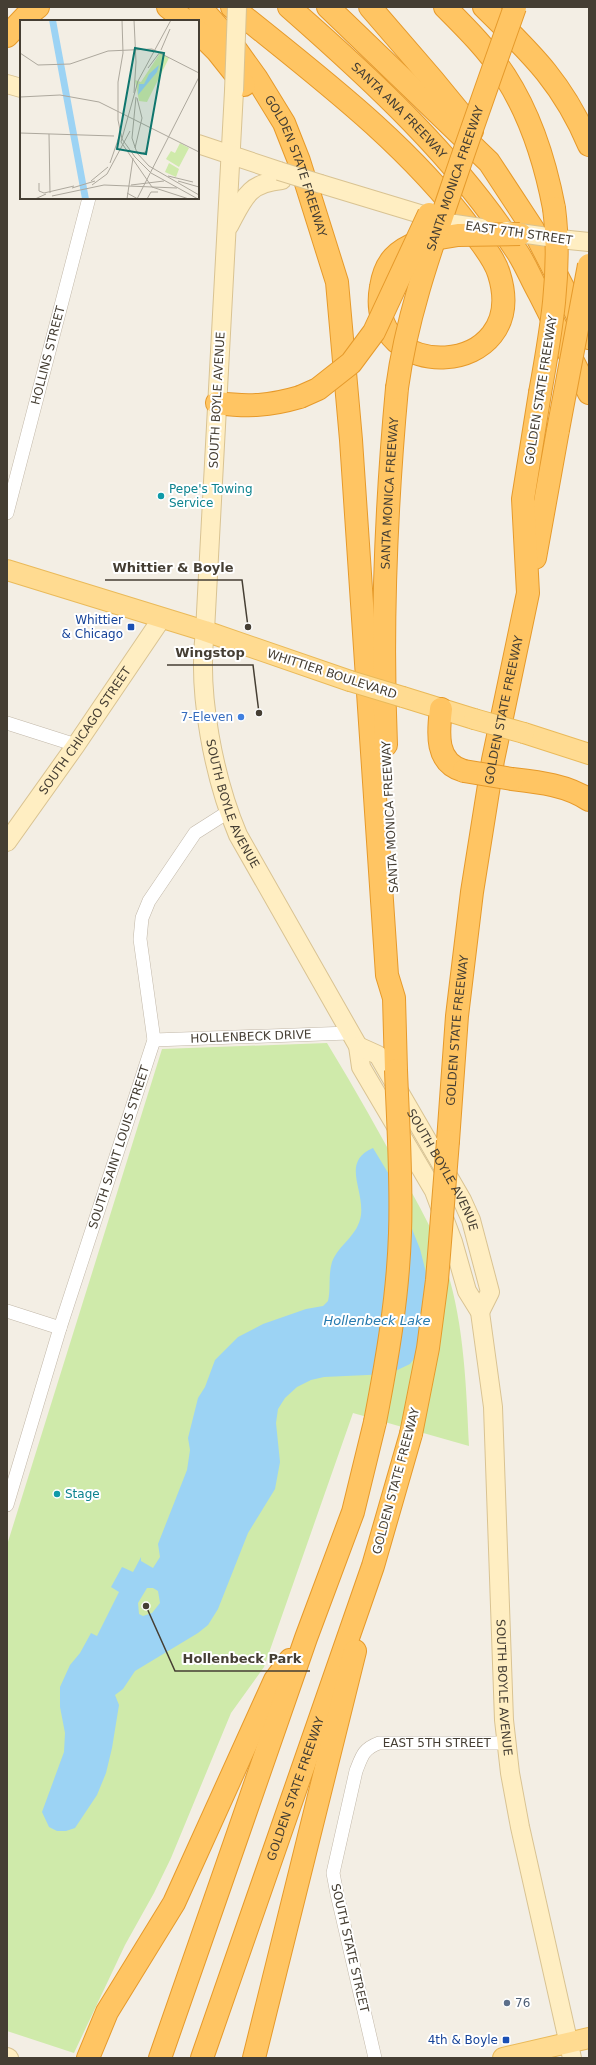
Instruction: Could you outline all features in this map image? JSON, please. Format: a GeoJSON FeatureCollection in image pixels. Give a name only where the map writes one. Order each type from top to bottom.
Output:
{"type":"FeatureCollection","features":[{"type":"Feature","properties":{"kind":"highway"},"geometry":{"type":"LineString","coordinates":[[22,20],[38,7]]}},
{"type":"Feature","properties":{"kind":"highway"},"geometry":{"type":"LineString","coordinates":[[168,7],[185,20]]}},
{"type":"Feature","properties":{"kind":"highway","name":"GOLDEN STATE FREEWAY"},"geometry":{"type":"LineString","coordinates":[[162,2051],[306,1638],[353,1512],[375,1422],[389,1349],[396,1296],[400,1233],[394,998],[387,975],[366,653],[342,326],[337,282],[313,183],[277,109],[227,37],[200,7]]}},
{"type":"Feature","properties":{"kind":"highway"},"geometry":{"type":"LineString","coordinates":[[232,7],[355,107],[393,142],[459,214],[486,250],[498,270],[504,289],[504,305],[500,322],[481,346],[467,353],[441,359],[414,352],[400,345],[383,323],[379,301],[385,271],[393,258],[404,247],[421,241],[458,236],[520,234]]}},
{"type":"Feature","properties":{"kind":"highway","name":"SANTA ANA FREEWAY"},"geometry":{"type":"LineString","coordinates":[[289,7],[337,49],[390,100],[440,153],[473,192],[516,250],[589,393]]}},
{"type":"Feature","properties":{"kind":"highway","name":"SANTA ANA FREEWAY"},"geometry":{"type":"LineString","coordinates":[[328,7],[489,162],[534,229],[589,338]]}},
{"type":"Feature","properties":{"kind":"highway"},"geometry":{"type":"LineString","coordinates":[[370,7],[465,119],[489,162]]}},
{"type":"Feature","properties":{"kind":"highway","name":"GOLDEN STATE FREEWAY"},"geometry":{"type":"LineString","coordinates":[[202,2058],[373,1566],[411,1434],[428,1348],[437,1280],[458,1016],[472,892],[493,760],[528,593],[523,499],[555,298],[558,259],[554,208],[543,160],[531,125],[505,76],[469,31],[444,7]]}},
{"type":"Feature","properties":{"kind":"highway"},"geometry":{"type":"LineString","coordinates":[[484,7],[538,60],[553,79],[576,115],[589,145]]}},
{"type":"Feature","properties":{"kind":"highway","name":"SANTA MONICA FREEWAY"},"geometry":{"type":"LineString","coordinates":[[394,998],[397,974],[386,739],[385,560],[387,504],[397,388],[402,356],[414,303],[479,108],[516,7]]}},
{"type":"Feature","properties":{"kind":"highway"},"geometry":{"type":"LineString","coordinates":[[7,36],[20,22]]}},
{"type":"Feature","properties":{"kind":"highway"},"geometry":{"type":"LineString","coordinates":[[199,33],[217,51],[254,97],[313,183]]}},
{"type":"Feature","properties":{"kind":"highway"},"geometry":{"type":"LineString","coordinates":[[217,403],[263,406],[300,397],[318,389],[351,363],[374,332],[479,108]]}},
{"type":"Feature","properties":{"kind":"highway"},"geometry":{"type":"LineString","coordinates":[[528,593],[589,265]]}},
{"type":"Feature","properties":{"kind":"highway"},"geometry":{"type":"LineString","coordinates":[[441,709],[439,735],[442,752],[447,762],[464,771],[558,787],[574,792],[589,800]]}},
{"type":"Feature","properties":{"kind":"highway"},"geometry":{"type":"LineString","coordinates":[[254,2058],[277,1967],[295,1885],[346,1693],[373,1566]]}},
{"type":"Feature","properties":{"kind":"highway"},"geometry":{"type":"LineString","coordinates":[[88,2058],[107,2012],[174,1902],[193,1864],[275,1680],[306,1638]]}},
{"type":"Feature","properties":{"kind":"main road","name":"SOUTH BOYLE AVENUE"},"geometry":{"type":"LineString","coordinates":[[237,7],[234,91],[230,130],[205,631],[202,656],[206,702],[218,776],[228,812],[238,835],[353,1039],[361,1067],[434,1191],[453,1242],[467,1291],[480,1312],[493,1407],[506,1743],[515,1803],[570,2050]]}},
{"type":"Feature","properties":{"kind":"main road"},"geometry":{"type":"LineString","coordinates":[[7,84],[20,88]]}},
{"type":"Feature","properties":{"kind":"main road","name":"EAST 7TH STREET"},"geometry":{"type":"LineString","coordinates":[[199,144],[230,154],[281,175],[448,223],[520,234],[589,242]]}},
{"type":"Feature","properties":{"kind":"main road"},"geometry":{"type":"LineString","coordinates":[[226,230],[244,199],[258,185],[281,175]]}},
{"type":"Feature","properties":{"kind":"main road","name":"WHITTIER BOULEVARD"},"geometry":{"type":"LineString","coordinates":[[7,570],[205,631],[350,681],[589,754]]}},
{"type":"Feature","properties":{"kind":"main road","name":"SOUTH CHICAGO STREET"},"geometry":{"type":"LineString","coordinates":[[7,842],[76,745],[162,618]]}},
{"type":"Feature","properties":{"kind":"main road","name":"SOUTH BOYLE AVENUE"},"geometry":{"type":"LineString","coordinates":[[353,1039],[378,1055],[462,1200],[471,1220],[490,1292],[480,1312]]}},
{"type":"Feature","properties":{"kind":"main road"},"geometry":{"type":"LineString","coordinates":[[503,2058],[570,2050],[589,2038]]}},
{"type":"Feature","properties":{"kind":"street","name":"HOLLINS STREET"},"geometry":{"type":"LineString","coordinates":[[7,514],[89,199]]}},
{"type":"Feature","properties":{"kind":"street"},"geometry":{"type":"LineString","coordinates":[[7,723],[76,745]]}},
{"type":"Feature","properties":{"kind":"street","name":"SOUTH SAINT LOUIS STREET"},"geometry":{"type":"LineString","coordinates":[[7,1505],[60,1328],[154,1040],[140,939],[142,918],[149,901],[195,833],[228,812]]}},
{"type":"Feature","properties":{"kind":"street","name":"HOLLENBECK DRIVE"},"geometry":{"type":"LineString","coordinates":[[154,1040],[353,1039]]}},
{"type":"Feature","properties":{"kind":"street"},"geometry":{"type":"LineString","coordinates":[[7,1311],[60,1328]]}},
{"type":"Feature","properties":{"kind":"street","name":"EAST 5TH STREET"},"geometry":{"type":"LineString","coordinates":[[368,1747],[379,1743],[506,1743]]}},
{"type":"Feature","properties":{"kind":"street","name":"SOUTH STATE STREET"},"geometry":{"type":"LineString","coordinates":[[368,1747],[356,1771],[333,1873],[375,2058]]}},
{"type":"Feature","properties":{"kind":"green space"},"geometry":{"type":"Polygon","coordinates":[[[327,1043],[397,1164],[430,1227],[442,1255],[455,1302],[463,1349],[469,1446],[353,1413],[264,1667],[231,1713],[171,1858],[154,1893],[125,1945],[74,2053],[7,2031],[7,1545],[162,1049],[327,1043]]]}},
{"type":"Feature","properties":{"kind":"water","name":"Hollenbeck Lake"},"geometry":{"type":"Polygon","coordinates":[[[373,1148],[393,1181],[420,1249],[432,1296],[425,1345],[410,1364],[389,1374],[324,1377],[311,1380],[297,1387],[285,1398],[278,1409],[276,1423],[280,1462],[275,1489],[248,1533],[218,1609],[208,1625],[198,1633],[135,1671],[123,1689],[115,1695],[119,1705],[112,1748],[106,1773],[97,1795],[75,1828],[66,1831],[57,1831],[49,1827],[42,1812],[64,1752],[65,1733],[60,1707],[60,1687],[70,1665],[80,1653],[91,1633],[97,1636],[119,1592],[111,1587],[122,1567],[133,1572],[141,1557],[141,1561],[153,1568],[160,1557],[158,1544],[187,1470],[190,1450],[188,1438],[198,1398],[205,1387],[215,1360],[238,1337],[263,1324],[306,1309],[323,1306],[328,1301],[332,1262],[339,1250],[356,1229],[361,1215],[356,1168],[358,1161],[363,1154],[373,1148]],[[147,1588],[138,1603],[139,1614],[143,1616],[152,1613],[160,1603],[158,1591],[153,1588],[147,1588]]]}},
{"type":"Feature","properties":{"kind":"place","name":"Pepe's Towing Service"},"geometry":{"type":"Point","coordinates":[161,496]}},
{"type":"Feature","properties":{"kind":"place","name":"Whittier & Chicago"},"geometry":{"type":"Point","coordinates":[131,627]}},
{"type":"Feature","properties":{"kind":"place","name":"Whittier & Boyle"},"geometry":{"type":"Point","coordinates":[248,627]}},
{"type":"Feature","properties":{"kind":"place","name":"Wingstop"},"geometry":{"type":"Point","coordinates":[259,713]}},
{"type":"Feature","properties":{"kind":"place","name":"7-Eleven"},"geometry":{"type":"Point","coordinates":[241,717]}},
{"type":"Feature","properties":{"kind":"place","name":"Stage"},"geometry":{"type":"Point","coordinates":[57,1494]}},
{"type":"Feature","properties":{"kind":"place","name":"Hollenbeck Park"},"geometry":{"type":"Point","coordinates":[146,1606]}},
{"type":"Feature","properties":{"kind":"place","name":"76"},"geometry":{"type":"Point","coordinates":[507,2003]}},
{"type":"Feature","properties":{"kind":"place","name":"4th & Boyle"},"geometry":{"type":"Point","coordinates":[506,2040]}}]}
